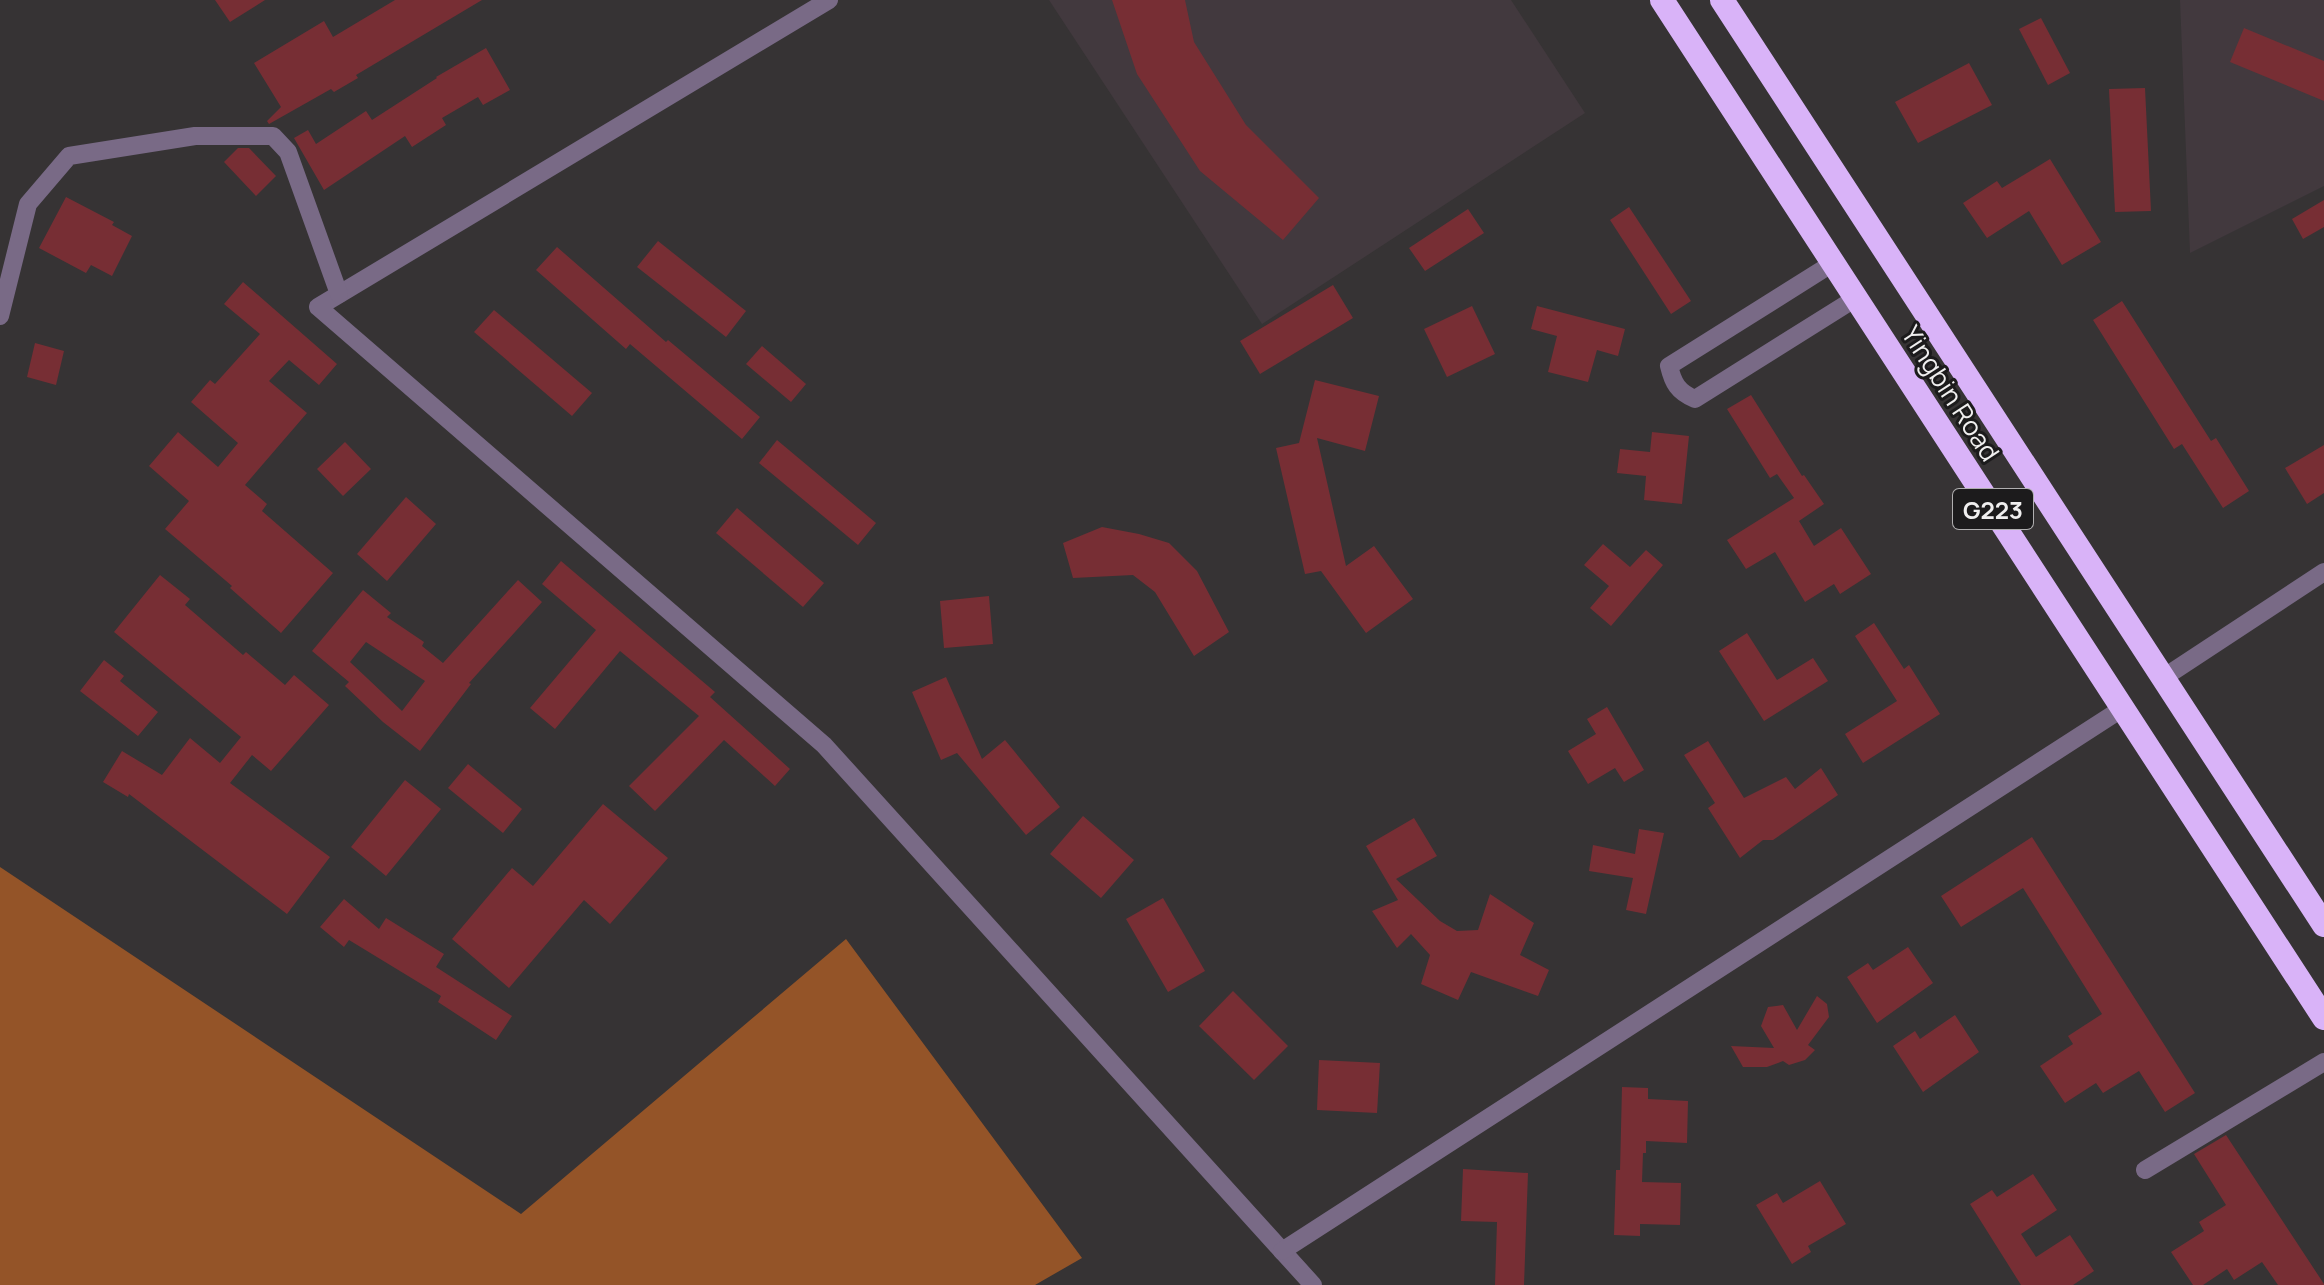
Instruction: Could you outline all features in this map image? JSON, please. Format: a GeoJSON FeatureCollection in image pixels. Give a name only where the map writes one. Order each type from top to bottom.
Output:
{"type":"FeatureCollection","features":[{"type":"Feature","properties":{"kind":"highway","name":"Yingbin Road"},"geometry":{"type":"LineString","coordinates":[[1662,0],[2324,1018]]}},
{"type":"Feature","properties":{"kind":"highway","name":"Yingbin Road"},"geometry":{"type":"LineString","coordinates":[[1722,0],[2324,925]]}},
{"type":"Feature","properties":{"kind":"street"},"geometry":{"type":"LineString","coordinates":[[829,0],[318,307],[824,745],[1313,1285]]}},
{"type":"Feature","properties":{"kind":"street"},"geometry":{"type":"LineString","coordinates":[[0,316],[28,204],[69,156],[195,136],[273,136],[288,152],[339,294]]}},
{"type":"Feature","properties":{"kind":"street"},"geometry":{"type":"LineString","coordinates":[[1833,263],[1669,366],[1673,382],[1683,394],[1695,399],[1856,298]]}},
{"type":"Feature","properties":{"kind":"street"},"geometry":{"type":"LineString","coordinates":[[2163,678],[2324,572]]}},
{"type":"Feature","properties":{"kind":"street"},"geometry":{"type":"LineString","coordinates":[[1282,1251],[2123,708]]}},
{"type":"Feature","properties":{"kind":"street"},"geometry":{"type":"LineString","coordinates":[[2145,1170],[2324,1062]]}},
{"type":"Feature","properties":{"kind":"shaded area"},"geometry":{"type":"Polygon","coordinates":[[[1049,0],[1511,0],[1585,113],[1262,324],[1049,0]]]}},
{"type":"Feature","properties":{"kind":"shaded area"},"geometry":{"type":"Polygon","coordinates":[[[2180,0],[2324,0],[2324,186],[2190,253],[2180,0]]]}},
{"type":"Feature","properties":{"kind":"shaded area"},"geometry":{"type":"Polygon","coordinates":[[[0,867],[521,1214],[846,939],[1082,1258],[1035,1285],[0,1285],[0,867]]]}},
{"type":"Feature","properties":{"kind":"building"},"geometry":{"type":"Polygon","coordinates":[[[215,0],[265,0],[230,22],[215,0]]]}},
{"type":"Feature","properties":{"kind":"building"},"geometry":{"type":"Polygon","coordinates":[[[395,0],[482,0],[356,75],[358,78],[334,92],[331,89],[269,124],[267,121],[281,107],[254,63],[324,21],[333,37],[395,0]]]}},
{"type":"Feature","properties":{"kind":"building"},"geometry":{"type":"Polygon","coordinates":[[[1112,0],[1185,0],[1194,42],[1246,125],[1319,198],[1283,240],[1200,171],[1137,74],[1112,0]]]}},
{"type":"Feature","properties":{"kind":"building"},"geometry":{"type":"Polygon","coordinates":[[[2041,18],[2070,73],[2048,85],[2019,29],[2041,18]]]}},
{"type":"Feature","properties":{"kind":"building"},"geometry":{"type":"Polygon","coordinates":[[[2244,28],[2324,61],[2324,101],[2230,62],[2244,28]]]}},
{"type":"Feature","properties":{"kind":"building"},"geometry":{"type":"Polygon","coordinates":[[[486,48],[510,90],[483,105],[478,97],[442,118],[446,125],[412,147],[405,136],[324,190],[294,138],[308,130],[316,144],[366,111],[372,120],[486,48]]]}},
{"type":"Feature","properties":{"kind":"building"},"geometry":{"type":"Polygon","coordinates":[[[1969,63],[1992,105],[1918,143],[1895,102],[1969,63]]]}},
{"type":"Feature","properties":{"kind":"building"},"geometry":{"type":"Polygon","coordinates":[[[2145,88],[2151,211],[2115,212],[2109,89],[2145,88]]]}},
{"type":"Feature","properties":{"kind":"building"},"geometry":{"type":"Polygon","coordinates":[[[238,148],[249,148],[276,176],[256,196],[224,162],[238,148]]]}},
{"type":"Feature","properties":{"kind":"building"},"geometry":{"type":"Polygon","coordinates":[[[2050,159],[2101,242],[2062,265],[2029,211],[1987,238],[1963,203],[1997,181],[2002,188],[2050,159]]]}},
{"type":"Feature","properties":{"kind":"building"},"geometry":{"type":"Polygon","coordinates":[[[66,197],[114,222],[112,225],[132,236],[112,276],[91,265],[86,273],[39,248],[66,197]]]}},
{"type":"Feature","properties":{"kind":"building"},"geometry":{"type":"Polygon","coordinates":[[[2324,200],[2324,227],[2303,239],[2292,219],[2324,200]]]}},
{"type":"Feature","properties":{"kind":"building"},"geometry":{"type":"Polygon","coordinates":[[[1629,207],[1691,301],[1671,314],[1610,220],[1629,207]]]}},
{"type":"Feature","properties":{"kind":"building"},"geometry":{"type":"Polygon","coordinates":[[[1468,209],[1484,233],[1425,271],[1409,248],[1468,209]]]}},
{"type":"Feature","properties":{"kind":"building"},"geometry":{"type":"Polygon","coordinates":[[[658,241],[746,311],[726,337],[637,267],[658,241]]]}},
{"type":"Feature","properties":{"kind":"building"},"geometry":{"type":"Polygon","coordinates":[[[557,247],[666,342],[668,340],[760,417],[742,439],[630,344],[626,349],[536,270],[557,247]]]}},
{"type":"Feature","properties":{"kind":"building"},"geometry":{"type":"Polygon","coordinates":[[[243,282],[337,364],[319,385],[289,360],[269,381],[307,413],[245,485],[267,504],[262,511],[333,573],[281,633],[165,529],[189,501],[149,466],[178,432],[218,467],[238,443],[191,402],[210,380],[215,384],[260,334],[224,304],[243,282]]]}},
{"type":"Feature","properties":{"kind":"building"},"geometry":{"type":"Polygon","coordinates":[[[1333,285],[1353,318],[1260,374],[1240,341],[1333,285]]]}},
{"type":"Feature","properties":{"kind":"building"},"geometry":{"type":"Polygon","coordinates":[[[2122,301],[2211,441],[2216,438],[2249,491],[2223,508],[2182,444],[2174,449],[2093,320],[2122,301]]]}},
{"type":"Feature","properties":{"kind":"building"},"geometry":{"type":"Polygon","coordinates":[[[1472,306],[1495,354],[1447,377],[1424,329],[1472,306]]]}},
{"type":"Feature","properties":{"kind":"building"},"geometry":{"type":"Polygon","coordinates":[[[1537,306],[1625,329],[1618,356],[1597,350],[1588,382],[1548,372],[1557,336],[1531,329],[1537,306]]]}},
{"type":"Feature","properties":{"kind":"building"},"geometry":{"type":"Polygon","coordinates":[[[494,310],[592,393],[572,416],[474,332],[494,310]]]}},
{"type":"Feature","properties":{"kind":"building"},"geometry":{"type":"Polygon","coordinates":[[[35,343],[64,351],[56,385],[27,377],[35,343]]]}},
{"type":"Feature","properties":{"kind":"building"},"geometry":{"type":"Polygon","coordinates":[[[762,346],[806,384],[791,402],[746,364],[762,346]]]}},
{"type":"Feature","properties":{"kind":"building"},"geometry":{"type":"Polygon","coordinates":[[[1315,380],[1379,396],[1365,451],[1317,438],[1346,566],[1374,546],[1413,599],[1366,633],[1321,571],[1305,574],[1276,448],[1299,443],[1315,380]]]}},
{"type":"Feature","properties":{"kind":"building"},"geometry":{"type":"Polygon","coordinates":[[[1751,395],[1802,476],[1824,504],[1799,521],[1814,546],[1841,528],[1871,574],[1840,594],[1834,584],[1805,602],[1775,552],[1746,569],[1727,540],[1794,498],[1777,474],[1770,478],[1727,409],[1751,395]]]}},
{"type":"Feature","properties":{"kind":"building"},"geometry":{"type":"Polygon","coordinates":[[[1652,432],[1689,436],[1682,504],[1644,500],[1646,476],[1617,473],[1620,449],[1650,452],[1652,432]]]}},
{"type":"Feature","properties":{"kind":"building"},"geometry":{"type":"Polygon","coordinates":[[[777,440],[876,523],[858,545],[759,463],[777,440]]]}},
{"type":"Feature","properties":{"kind":"building"},"geometry":{"type":"Polygon","coordinates":[[[345,442],[371,469],[343,496],[317,469],[345,442]]]}},
{"type":"Feature","properties":{"kind":"building"},"geometry":{"type":"Polygon","coordinates":[[[2324,445],[2324,493],[2307,504],[2285,468],[2324,445]]]}},
{"type":"Feature","properties":{"kind":"building"},"geometry":{"type":"Polygon","coordinates":[[[406,497],[436,524],[387,581],[357,554],[406,497]]]}},
{"type":"Feature","properties":{"kind":"building"},"geometry":{"type":"Polygon","coordinates":[[[737,508],[824,583],[803,607],[716,533],[737,508]]]}},
{"type":"Feature","properties":{"kind":"building"},"geometry":{"type":"Polygon","coordinates":[[[1102,527],[1169,543],[1197,571],[1229,632],[1194,656],[1155,592],[1133,575],[1073,578],[1063,543],[1102,527]]]}},
{"type":"Feature","properties":{"kind":"building"},"geometry":{"type":"Polygon","coordinates":[[[1603,544],[1630,567],[1646,550],[1663,565],[1611,626],[1590,608],[1609,586],[1584,565],[1603,544]]]}},
{"type":"Feature","properties":{"kind":"building"},"geometry":{"type":"Polygon","coordinates":[[[561,561],[715,692],[710,697],[790,769],[775,786],[724,740],[655,811],[629,786],[699,716],[620,651],[555,729],[530,708],[596,630],[542,584],[561,561]]]}},
{"type":"Feature","properties":{"kind":"building"},"geometry":{"type":"Polygon","coordinates":[[[160,575],[190,599],[185,605],[243,655],[246,652],[285,685],[294,675],[329,705],[271,771],[252,755],[230,783],[330,857],[287,914],[129,794],[128,797],[103,782],[122,751],[162,775],[190,738],[220,763],[241,737],[114,632],[160,575]]]}},
{"type":"Feature","properties":{"kind":"building"},"geometry":{"type":"Polygon","coordinates":[[[518,580],[542,602],[469,683],[420,751],[383,722],[345,686],[349,682],[312,651],[363,590],[391,613],[387,617],[424,642],[422,646],[443,663],[518,580]],[[366,642],[350,662],[402,711],[425,681],[366,642]]]}},
{"type":"Feature","properties":{"kind":"building"},"geometry":{"type":"Polygon","coordinates":[[[989,596],[993,644],[944,648],[940,601],[989,596]]]}},
{"type":"Feature","properties":{"kind":"building"},"geometry":{"type":"Polygon","coordinates":[[[1874,623],[1904,669],[1909,665],[1940,714],[1863,763],[1845,734],[1897,701],[1855,636],[1874,623]]]}},
{"type":"Feature","properties":{"kind":"building"},"geometry":{"type":"Polygon","coordinates":[[[1747,633],[1777,680],[1813,658],[1828,681],[1764,721],[1719,651],[1747,633]]]}},
{"type":"Feature","properties":{"kind":"building"},"geometry":{"type":"Polygon","coordinates":[[[104,660],[124,676],[120,681],[158,712],[138,736],[80,691],[104,660]]]}},
{"type":"Feature","properties":{"kind":"building"},"geometry":{"type":"Polygon","coordinates":[[[946,677],[982,759],[1005,740],[1060,807],[1026,835],[957,753],[941,760],[912,692],[946,677]]]}},
{"type":"Feature","properties":{"kind":"building"},"geometry":{"type":"Polygon","coordinates":[[[1607,707],[1644,770],[1624,782],[1615,768],[1588,784],[1568,751],[1596,734],[1587,719],[1607,707]]]}},
{"type":"Feature","properties":{"kind":"building"},"geometry":{"type":"Polygon","coordinates":[[[1708,741],[1744,798],[1786,777],[1795,789],[1821,768],[1838,795],[1773,840],[1763,840],[1740,858],[1708,808],[1715,803],[1684,755],[1708,741]]]}},
{"type":"Feature","properties":{"kind":"building"},"geometry":{"type":"Polygon","coordinates":[[[468,764],[522,809],[503,833],[448,788],[468,764]]]}},
{"type":"Feature","properties":{"kind":"building"},"geometry":{"type":"Polygon","coordinates":[[[405,780],[441,809],[386,876],[351,847],[405,780]]]}},
{"type":"Feature","properties":{"kind":"building"},"geometry":{"type":"Polygon","coordinates":[[[603,804],[668,858],[610,924],[584,900],[509,988],[452,939],[512,868],[533,886],[603,804]]]}},
{"type":"Feature","properties":{"kind":"building"},"geometry":{"type":"Polygon","coordinates":[[[1083,816],[1134,860],[1101,898],[1050,854],[1083,816]]]}},
{"type":"Feature","properties":{"kind":"building"},"geometry":{"type":"Polygon","coordinates":[[[1414,818],[1437,856],[1396,879],[1440,921],[1457,931],[1478,930],[1490,894],[1534,923],[1520,955],[1549,970],[1538,996],[1471,972],[1458,1000],[1421,984],[1430,955],[1411,934],[1397,948],[1372,911],[1398,900],[1366,846],[1414,818]]]}},
{"type":"Feature","properties":{"kind":"building"},"geometry":{"type":"Polygon","coordinates":[[[1639,829],[1664,833],[1646,914],[1626,910],[1633,878],[1589,871],[1593,845],[1635,854],[1639,829]]]}},
{"type":"Feature","properties":{"kind":"building"},"geometry":{"type":"Polygon","coordinates":[[[2032,837],[2195,1093],[2165,1112],[2139,1071],[2103,1093],[2096,1083],[2065,1103],[2040,1066],[2073,1044],[2068,1036],[2102,1014],[2023,888],[1961,927],[1941,896],[2032,837]]]}},
{"type":"Feature","properties":{"kind":"building"},"geometry":{"type":"Polygon","coordinates":[[[1163,898],[1205,971],[1168,992],[1126,919],[1163,898]]]}},
{"type":"Feature","properties":{"kind":"building"},"geometry":{"type":"Polygon","coordinates":[[[344,899],[379,929],[386,918],[444,954],[436,967],[512,1016],[496,1040],[438,1002],[441,996],[349,940],[344,947],[320,927],[344,899]]]}},
{"type":"Feature","properties":{"kind":"building"},"geometry":{"type":"Polygon","coordinates":[[[1908,947],[1933,983],[1877,1023],[1847,977],[1868,963],[1873,970],[1908,947]]]}},
{"type":"Feature","properties":{"kind":"building"},"geometry":{"type":"Polygon","coordinates":[[[1233,991],[1288,1046],[1254,1080],[1199,1026],[1233,991]]]}},
{"type":"Feature","properties":{"kind":"building"},"geometry":{"type":"Polygon","coordinates":[[[1817,996],[1827,1004],[1829,1017],[1808,1045],[1815,1050],[1805,1060],[1789,1065],[1783,1061],[1767,1067],[1743,1067],[1731,1046],[1774,1048],[1761,1026],[1768,1007],[1783,1005],[1797,1030],[1817,996]]]}},
{"type":"Feature","properties":{"kind":"building"},"geometry":{"type":"Polygon","coordinates":[[[1955,1015],[1979,1052],[1923,1092],[1893,1046],[1915,1031],[1920,1039],[1955,1015]]]}},
{"type":"Feature","properties":{"kind":"building"},"geometry":{"type":"Polygon","coordinates":[[[1319,1060],[1380,1063],[1377,1113],[1317,1110],[1319,1060]]]}},
{"type":"Feature","properties":{"kind":"building"},"geometry":{"type":"Polygon","coordinates":[[[1622,1087],[1648,1088],[1648,1099],[1688,1101],[1687,1143],[1646,1141],[1646,1153],[1643,1153],[1642,1182],[1681,1183],[1680,1225],[1640,1224],[1640,1236],[1614,1235],[1616,1170],[1620,1170],[1622,1087]]]}},
{"type":"Feature","properties":{"kind":"building"},"geometry":{"type":"Polygon","coordinates":[[[2226,1135],[2324,1285],[2278,1285],[2262,1262],[2234,1280],[2227,1269],[2203,1285],[2193,1285],[2171,1252],[2204,1231],[2199,1222],[2226,1205],[2194,1154],[2226,1135]]]}},
{"type":"Feature","properties":{"kind":"building"},"geometry":{"type":"Polygon","coordinates":[[[1463,1169],[1528,1173],[1524,1285],[1495,1285],[1497,1222],[1461,1221],[1463,1169]]]}},
{"type":"Feature","properties":{"kind":"building"},"geometry":{"type":"Polygon","coordinates":[[[2033,1174],[2057,1210],[2021,1234],[2036,1257],[2070,1235],[2094,1271],[2073,1285],[2021,1285],[1970,1204],[1992,1190],[1997,1197],[2033,1174]]]}},
{"type":"Feature","properties":{"kind":"building"},"geometry":{"type":"Polygon","coordinates":[[[1820,1181],[1846,1224],[1808,1246],[1811,1252],[1792,1264],[1756,1205],[1777,1193],[1783,1203],[1820,1181]]]}}]}
